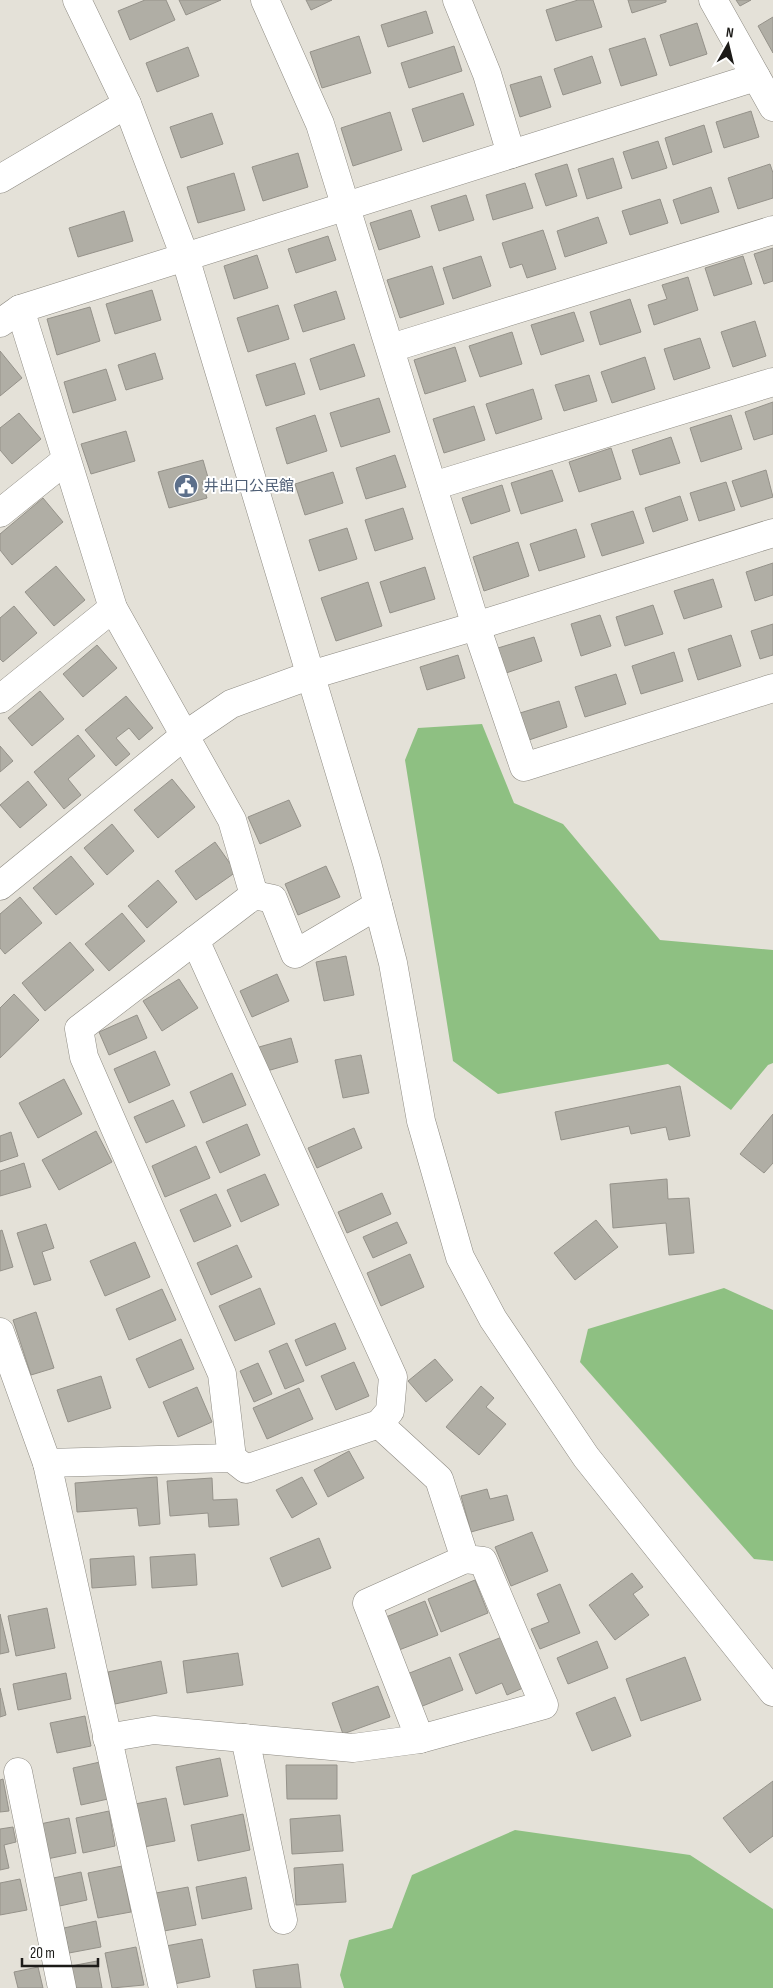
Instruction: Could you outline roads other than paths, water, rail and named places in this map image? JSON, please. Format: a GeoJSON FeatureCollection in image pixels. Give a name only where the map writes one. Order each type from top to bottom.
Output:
{"type":"FeatureCollection","features":[{"type":"Feature","properties":{"kind":"street"},"geometry":{"type":"LineString","coordinates":[[77,0],[127,104],[184,257],[312,675],[393,963],[421,1121],[460,1257],[493,1318],[586,1457],[773,1692]]}},
{"type":"Feature","properties":{"kind":"street"},"geometry":{"type":"LineString","coordinates":[[265,0],[320,124],[476,626],[524,767],[773,688]]}},
{"type":"Feature","properties":{"kind":"street"},"geometry":{"type":"LineString","coordinates":[[458,0],[487,74],[511,154]]}},
{"type":"Feature","properties":{"kind":"street"},"geometry":{"type":"LineString","coordinates":[[713,0],[773,106]]}},
{"type":"Feature","properties":{"kind":"street"},"geometry":{"type":"LineString","coordinates":[[254,894],[232,820],[114,608],[66,460],[10,316],[184,257],[756,77]]}},
{"type":"Feature","properties":{"kind":"street"},"geometry":{"type":"LineString","coordinates":[[0,179],[127,104]]}},
{"type":"Feature","properties":{"kind":"street"},"geometry":{"type":"LineString","coordinates":[[391,348],[773,230]]}},
{"type":"Feature","properties":{"kind":"street"},"geometry":{"type":"LineString","coordinates":[[433,486],[773,382]]}},
{"type":"Feature","properties":{"kind":"street"},"geometry":{"type":"LineString","coordinates":[[0,514],[66,460]]}},
{"type":"Feature","properties":{"kind":"street"},"geometry":{"type":"LineString","coordinates":[[0,886],[184,736],[231,704],[312,675],[773,533]]}},
{"type":"Feature","properties":{"kind":"street"},"geometry":{"type":"LineString","coordinates":[[0,699],[114,608]]}},
{"type":"Feature","properties":{"kind":"street"},"geometry":{"type":"LineString","coordinates":[[254,894],[273,899],[295,954],[378,905]]}},
{"type":"Feature","properties":{"kind":"street"},"geometry":{"type":"LineString","coordinates":[[232,1458],[222,1374],[84,1057],[79,1028],[254,894]]}},
{"type":"Feature","properties":{"kind":"street"},"geometry":{"type":"LineString","coordinates":[[47,1463],[232,1458],[246,1469],[379,1424],[390,1412],[393,1377],[195,940]]}},
{"type":"Feature","properties":{"kind":"street"},"geometry":{"type":"LineString","coordinates":[[0,1332],[9,1382],[47,1463],[163,1988]]}},
{"type":"Feature","properties":{"kind":"street"},"geometry":{"type":"LineString","coordinates":[[379,1424],[439,1479],[465,1559]]}},
{"type":"Feature","properties":{"kind":"street"},"geometry":{"type":"LineString","coordinates":[[107,1738],[154,1730],[353,1748],[420,1739],[544,1704],[483,1560],[465,1559],[367,1603],[420,1739]]}},
{"type":"Feature","properties":{"kind":"street"},"geometry":{"type":"LineString","coordinates":[[245,1738],[283,1920]]}},
{"type":"Feature","properties":{"kind":"street"},"geometry":{"type":"LineString","coordinates":[[18,1772],[62,1988]]}},
{"type":"Feature","properties":{"kind":"place","name":"井出口公民館"},"geometry":{"type":"Point","coordinates":[186,486]}}]}
